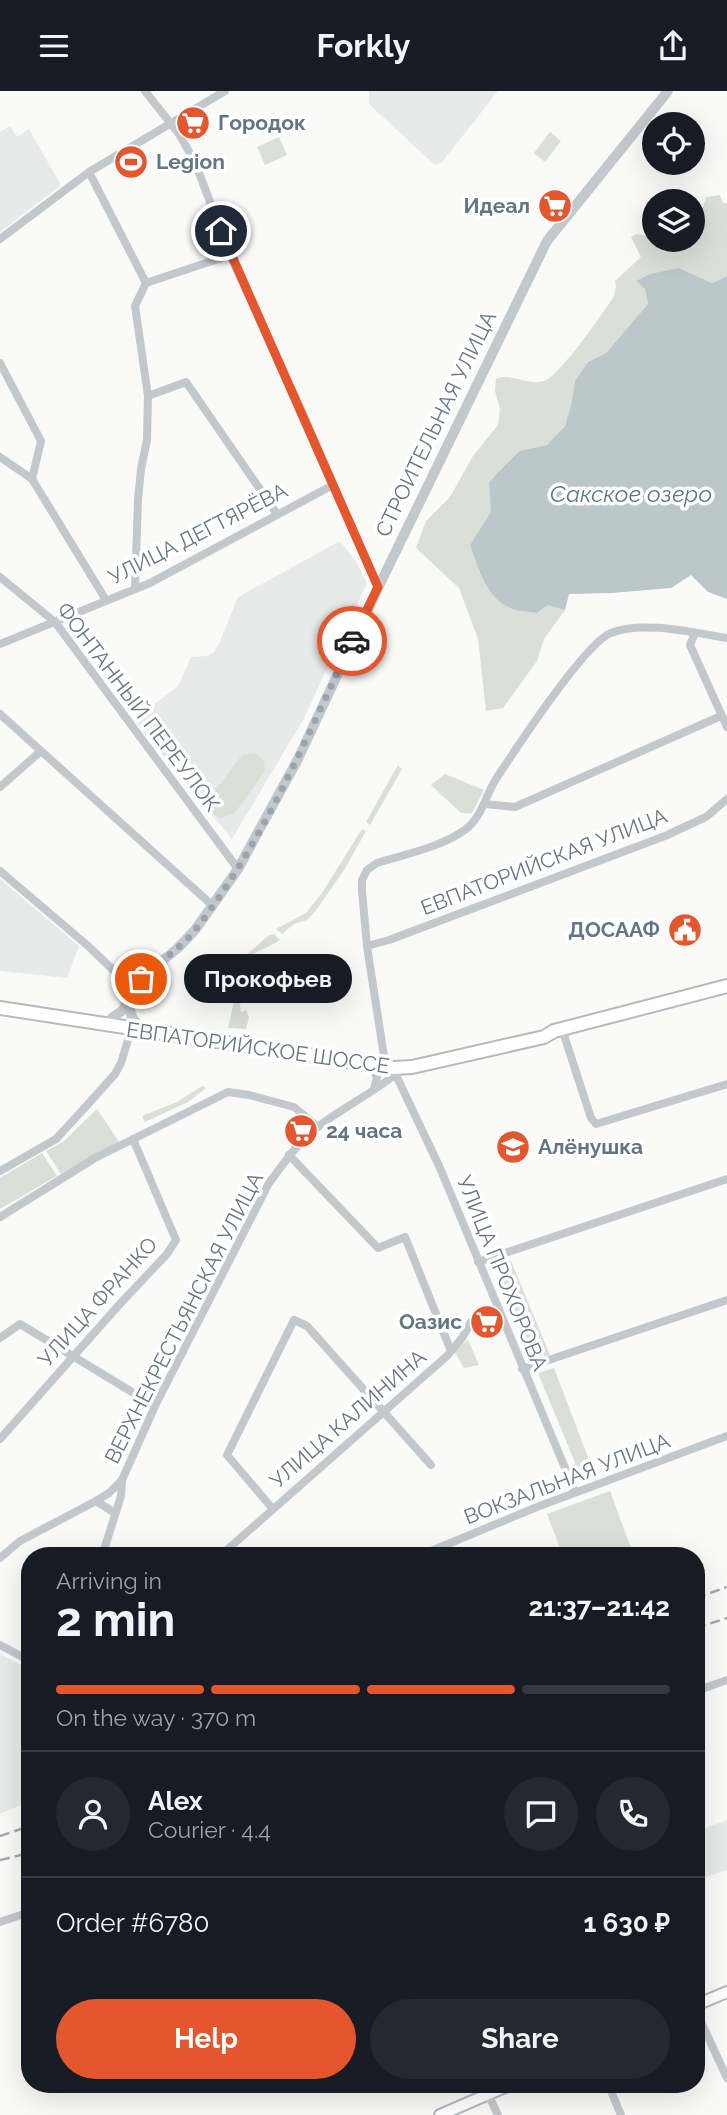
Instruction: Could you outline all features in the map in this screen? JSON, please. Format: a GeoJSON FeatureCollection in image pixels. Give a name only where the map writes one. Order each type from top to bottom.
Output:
{"type":"FeatureCollection","features":[{"type":"Feature","properties":{"kind":"main road","name":"ЕВПАТОРИЙСКОЕ ШОССЕ"},"geometry":{"type":"LineString","coordinates":[[0,1008],[134,1026],[386,1068],[541,1030],[558,1030],[727,986]]}},
{"type":"Feature","properties":{"kind":"main road","name":"ЕВПАТОРИЙСКОЕ ШОССЕ"},"geometry":{"type":"LineString","coordinates":[[0,1000],[112,1018],[134,1026]]}},
{"type":"Feature","properties":{"kind":"main road"},"geometry":{"type":"LineString","coordinates":[[705,2001],[727,1992]]}},
{"type":"Feature","properties":{"kind":"main road"},"geometry":{"type":"LineString","coordinates":[[440,2115],[488,2094]]}},
{"type":"Feature","properties":{"kind":"street"},"geometry":{"type":"LineString","coordinates":[[145,91],[170,122],[195,162],[230,255],[378,587]]}},
{"type":"Feature","properties":{"kind":"street"},"geometry":{"type":"LineString","coordinates":[[0,239],[89,171],[225,91]]}},
{"type":"Feature","properties":{"kind":"street","name":"СТРОИТЕЛЬНАЯ УЛИЦА"},"geometry":{"type":"LineString","coordinates":[[112,1018],[123,1010],[131,994],[149,971],[178,948],[195,930],[238,869],[298,759],[378,587],[547,241],[668,91]]}},
{"type":"Feature","properties":{"kind":"street"},"geometry":{"type":"LineString","coordinates":[[89,171],[146,283]]}},
{"type":"Feature","properties":{"kind":"street"},"geometry":{"type":"LineString","coordinates":[[135,589],[138,500],[141,469],[148,440],[148,395],[135,306],[146,283],[230,255]]}},
{"type":"Feature","properties":{"kind":"street"},"geometry":{"type":"LineString","coordinates":[[0,363],[41,441],[32,479]]}},
{"type":"Feature","properties":{"kind":"street"},"geometry":{"type":"LineString","coordinates":[[148,395],[186,382],[277,514]]}},
{"type":"Feature","properties":{"kind":"street"},"geometry":{"type":"LineString","coordinates":[[0,457],[32,479],[106,600]]}},
{"type":"Feature","properties":{"kind":"street","name":"УЛИЦА ДЕГТЯРЁВА"},"geometry":{"type":"LineString","coordinates":[[0,644],[135,589],[333,485]]}},
{"type":"Feature","properties":{"kind":"street","name":"ФОНТАННЫЙ ПЕРЕУЛОК"},"geometry":{"type":"LineString","coordinates":[[0,577],[55,622],[238,869]]}},
{"type":"Feature","properties":{"kind":"street"},"geometry":{"type":"LineString","coordinates":[[373,1092],[386,1068],[367,946],[362,880],[367,870],[377,863],[460,833],[474,822],[494,782],[584,654],[608,634],[620,630],[664,628],[727,638]]}},
{"type":"Feature","properties":{"kind":"street"},"geometry":{"type":"LineString","coordinates":[[695,633],[690,645],[727,727]]}},
{"type":"Feature","properties":{"kind":"street"},"geometry":{"type":"LineString","coordinates":[[0,714],[212,905]]}},
{"type":"Feature","properties":{"kind":"street"},"geometry":{"type":"LineString","coordinates":[[484,804],[515,807],[721,716]]}},
{"type":"Feature","properties":{"kind":"street"},"geometry":{"type":"LineString","coordinates":[[0,787],[41,751]]}},
{"type":"Feature","properties":{"kind":"street","name":"ЕВПАТОРИЙСКАЯ УЛИЦА"},"geometry":{"type":"LineString","coordinates":[[367,946],[665,835],[706,817],[727,799]]}},
{"type":"Feature","properties":{"kind":"street"},"geometry":{"type":"LineString","coordinates":[[0,871],[87,944],[131,994],[134,1026],[115,1074],[56,1139],[0,1171]]}},
{"type":"Feature","properties":{"kind":"street"},"geometry":{"type":"LineString","coordinates":[[558,1030],[591,1118],[596,1124],[727,1084]]}},
{"type":"Feature","properties":{"kind":"street","name":"ВЕРХНЕКРЕСТЬЯНСКАЯ УЛИЦА"},"geometry":{"type":"LineString","coordinates":[[106,1547],[121,1496],[122,1480],[155,1406],[269,1184],[289,1155],[318,1127],[373,1092],[386,1068]]}},
{"type":"Feature","properties":{"kind":"street","name":"УЛИЦА ПРОХОРОВА"},"geometry":{"type":"LineString","coordinates":[[386,1068],[440,1168],[575,1492]]}},
{"type":"Feature","properties":{"kind":"street"},"geometry":{"type":"LineString","coordinates":[[0,1217],[94,1158],[228,1092],[294,1107],[318,1127]]}},
{"type":"Feature","properties":{"kind":"street","name":"УЛИЦА ФРАНКО"},"geometry":{"type":"LineString","coordinates":[[0,1439],[167,1254],[176,1240],[130,1140]]}},
{"type":"Feature","properties":{"kind":"street"},"geometry":{"type":"LineString","coordinates":[[289,1155],[378,1248],[405,1237],[452,1351]]}},
{"type":"Feature","properties":{"kind":"street"},"geometry":{"type":"LineString","coordinates":[[478,1262],[727,1179]]}},
{"type":"Feature","properties":{"kind":"street"},"geometry":{"type":"LineString","coordinates":[[522,1369],[727,1300]]}},
{"type":"Feature","properties":{"kind":"street","name":"УЛИЦА КАЛИНИНА"},"geometry":{"type":"LineString","coordinates":[[230,1547],[452,1351],[471,1322],[498,1309]]}},
{"type":"Feature","properties":{"kind":"street"},"geometry":{"type":"LineString","coordinates":[[272,1508],[228,1455],[294,1320],[307,1325],[431,1465]]}},
{"type":"Feature","properties":{"kind":"street"},"geometry":{"type":"LineString","coordinates":[[0,1338],[20,1324],[155,1406]]}},
{"type":"Feature","properties":{"kind":"street","name":"ВОКЗАЛЬНАЯ УЛИЦА"},"geometry":{"type":"LineString","coordinates":[[441,1547],[575,1492],[727,1436]]}},
{"type":"Feature","properties":{"kind":"street","name":"ВЕРХНЕКРЕСТЬЯНСКАЯ УЛИЦА"},"geometry":{"type":"LineString","coordinates":[[0,1558],[20,1541],[109,1493],[122,1480]]}},
{"type":"Feature","properties":{"kind":"street"},"geometry":{"type":"LineString","coordinates":[[96,1501],[115,1513]]}},
{"type":"Feature","properties":{"kind":"street"},"geometry":{"type":"LineString","coordinates":[[0,1645],[21,1656]]}},
{"type":"Feature","properties":{"kind":"street"},"geometry":{"type":"LineString","coordinates":[[705,1688],[727,1680]]}},
{"type":"Feature","properties":{"kind":"street"},"geometry":{"type":"LineString","coordinates":[[0,1921],[21,1915]]}},
{"type":"Feature","properties":{"kind":"street"},"geometry":{"type":"LineString","coordinates":[[705,2030],[727,2078]]}},
{"type":"Feature","properties":{"kind":"street"},"geometry":{"type":"LineString","coordinates":[[612,2093],[621,2115]]}},
{"type":"Feature","properties":{"kind":"street"},"geometry":{"type":"LineString","coordinates":[[488,2094],[498,2115]]}},
{"type":"Feature","properties":{"kind":"shaded area"},"geometry":{"type":"Polygon","coordinates":[[[369,91],[498,91],[442,162],[435,165],[369,104],[369,91]]]}},
{"type":"Feature","properties":{"kind":"shaded area"},"geometry":{"type":"Polygon","coordinates":[[[10,126],[17,137],[29,129],[61,185],[0,232],[0,132],[10,126]]]}},
{"type":"Feature","properties":{"kind":"shaded area"},"geometry":{"type":"Polygon","coordinates":[[[550,132],[561,141],[545,162],[534,153],[550,132]]]}},
{"type":"Feature","properties":{"kind":"shaded area"},"geometry":{"type":"Polygon","coordinates":[[[279,137],[287,155],[265,165],[257,147],[279,137]]]}},
{"type":"Feature","properties":{"kind":"shaded area"},"geometry":{"type":"Polygon","coordinates":[[[720,195],[723,203],[727,203],[727,276],[712,283],[679,268],[636,281],[645,289],[648,304],[606,353],[588,362],[575,381],[565,426],[547,445],[519,451],[489,482],[492,512],[470,545],[487,586],[501,603],[510,608],[537,613],[548,605],[565,610],[544,639],[537,661],[503,708],[486,711],[478,639],[459,588],[416,548],[426,521],[450,497],[473,456],[498,425],[500,409],[495,391],[496,379],[507,377],[538,382],[551,377],[560,369],[613,298],[615,281],[641,257],[631,237],[642,235],[642,252],[705,252],[706,197],[720,195]]]}},
{"type":"Feature","properties":{"kind":"shaded area"},"geometry":{"type":"Polygon","coordinates":[[[340,541],[357,563],[367,583],[303,720],[232,839],[134,720],[178,686],[191,657],[207,656],[214,652],[238,597],[340,541]]]}},
{"type":"Feature","properties":{"kind":"shaded area"},"geometry":{"type":"Polygon","coordinates":[[[255,753],[264,760],[265,771],[234,814],[219,818],[210,812],[208,800],[242,755],[255,753]]]}},
{"type":"Feature","properties":{"kind":"shaded area"},"geometry":{"type":"Polygon","coordinates":[[[398,765],[402,769],[370,825],[366,822],[398,765]]]}},
{"type":"Feature","properties":{"kind":"shaded area"},"geometry":{"type":"Polygon","coordinates":[[[445,774],[484,790],[472,813],[461,813],[431,785],[445,774]]]}},
{"type":"Feature","properties":{"kind":"shaded area"},"geometry":{"type":"Polygon","coordinates":[[[362,829],[366,831],[344,870],[314,913],[282,934],[276,929],[306,913],[322,893],[362,829]]]}},
{"type":"Feature","properties":{"kind":"shaded area"},"geometry":{"type":"Polygon","coordinates":[[[0,879],[79,946],[67,978],[0,971],[0,879]]]}},
{"type":"Feature","properties":{"kind":"shaded area"},"geometry":{"type":"Polygon","coordinates":[[[274,934],[280,940],[255,953],[246,965],[240,989],[240,1005],[241,1012],[246,1010],[249,1017],[246,1029],[228,1028],[244,957],[269,935],[274,934]]]}},
{"type":"Feature","properties":{"kind":"shaded area"},"geometry":{"type":"Polygon","coordinates":[[[202,1086],[206,1088],[188,1102],[145,1122],[142,1116],[177,1102],[202,1086]]]}},
{"type":"Feature","properties":{"kind":"shaded area"},"geometry":{"type":"Polygon","coordinates":[[[97,1109],[119,1142],[61,1174],[46,1151],[64,1141],[97,1109]]]}},
{"type":"Feature","properties":{"kind":"shaded area"},"geometry":{"type":"Polygon","coordinates":[[[42,1153],[57,1176],[0,1209],[0,1178],[42,1153]]]}},
{"type":"Feature","properties":{"kind":"shaded area"},"geometry":{"type":"Polygon","coordinates":[[[511,1261],[550,1355],[535,1360],[496,1266],[511,1261]]]}},
{"type":"Feature","properties":{"kind":"shaded area"},"geometry":{"type":"Polygon","coordinates":[[[468,1340],[479,1365],[464,1368],[454,1351],[468,1340]]]}},
{"type":"Feature","properties":{"kind":"shaded area"},"geometry":{"type":"Polygon","coordinates":[[[554,1368],[594,1473],[581,1477],[538,1373],[554,1368]]]}},
{"type":"Feature","properties":{"kind":"shaded area"},"geometry":{"type":"Polygon","coordinates":[[[610,1491],[631,1547],[560,1547],[547,1514],[610,1491]]]}},
{"type":"Feature","properties":{"kind":"shaded area"},"geometry":{"type":"Polygon","coordinates":[[[0,1654],[21,1665],[21,1805],[0,1814],[0,1654]]]}},
{"type":"Feature","properties":{"kind":"shaded area"},"geometry":{"type":"Polygon","coordinates":[[[727,1820],[727,1870],[705,1877],[705,1828],[727,1820]]]}},
{"type":"Feature","properties":{"kind":"water","name":"Сакское озеро"},"geometry":{"type":"Polygon","coordinates":[[[679,268],[712,283],[727,276],[727,599],[708,592],[691,575],[671,588],[569,594],[565,610],[548,605],[537,613],[510,608],[501,603],[487,586],[470,545],[491,512],[489,482],[519,451],[547,445],[565,426],[575,381],[588,362],[606,353],[648,304],[645,289],[636,281],[650,274],[679,268]]]}},
{"type":"Feature","properties":{"kind":"railway"},"geometry":{"type":"LineString","coordinates":[[705,1595],[727,1587]]}},
{"type":"Feature","properties":{"kind":"railway"},"geometry":{"type":"LineString","coordinates":[[705,1625],[727,1618]]}},
{"type":"Feature","properties":{"kind":"railway"},"geometry":{"type":"LineString","coordinates":[[0,1836],[21,1829]]}},
{"type":"Feature","properties":{"kind":"railway"},"geometry":{"type":"LineString","coordinates":[[0,1860],[21,1855]]}},
{"type":"Feature","properties":{"kind":"way so far"},"geometry":{"type":"LineString","coordinates":[[141,979],[195,930],[238,869],[298,759],[352,641]]}},
{"type":"Feature","properties":{"kind":"place","name":"Городок"},"geometry":{"type":"Point","coordinates":[193,123]}},
{"type":"Feature","properties":{"kind":"place","name":"Legion"},"geometry":{"type":"Point","coordinates":[131,162]}},
{"type":"Feature","properties":{"kind":"place","name":"Идеал"},"geometry":{"type":"Point","coordinates":[555,206]}},
{"type":"Feature","properties":{"kind":"place","name":"ДОСААФ"},"geometry":{"type":"Point","coordinates":[685,930]}},
{"type":"Feature","properties":{"kind":"place","name":"Прокофьев"},"geometry":{"type":"Point","coordinates":[141,979]}},
{"type":"Feature","properties":{"kind":"place","name":"24 часа"},"geometry":{"type":"Point","coordinates":[301,1131]}},
{"type":"Feature","properties":{"kind":"place","name":"Алёнушка"},"geometry":{"type":"Point","coordinates":[513,1147]}},
{"type":"Feature","properties":{"kind":"place","name":"Оазис"},"geometry":{"type":"Point","coordinates":[487,1322]}},
{"type":"Feature","properties":{"kind":"route"},"geometry":{"type":"LineString","coordinates":[[221,231],[378,587],[352,641]]}}]}
